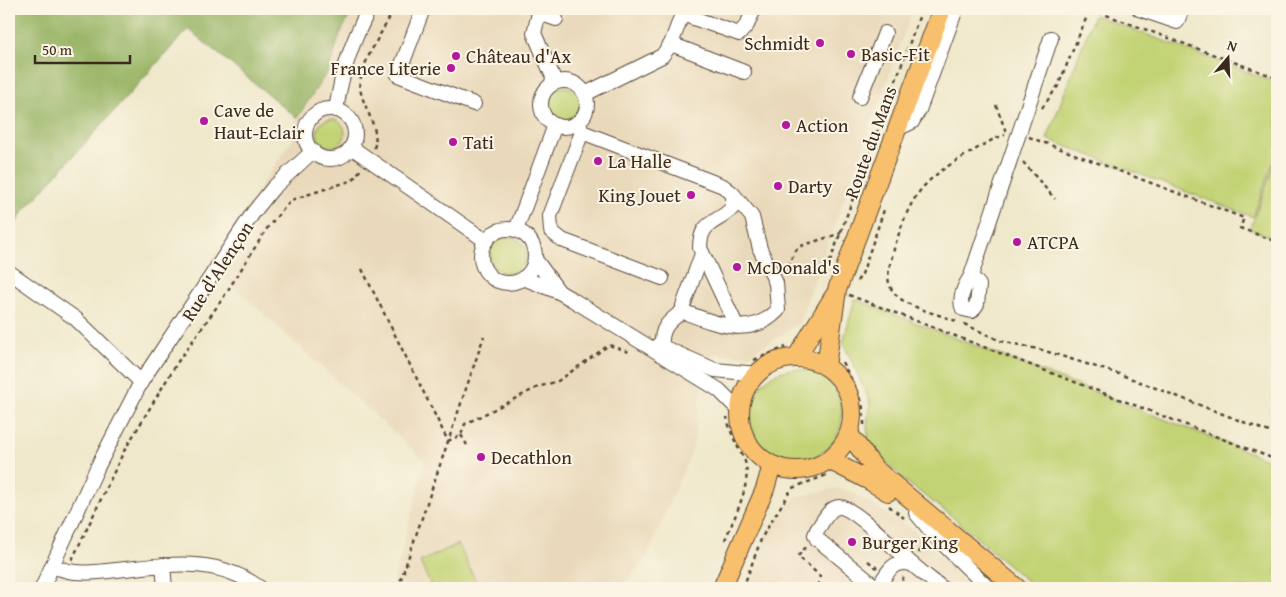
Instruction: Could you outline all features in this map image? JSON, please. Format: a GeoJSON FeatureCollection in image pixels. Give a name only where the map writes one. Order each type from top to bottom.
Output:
{"type":"FeatureCollection","features":[{"type":"Feature","properties":{"kind":"main road","name":"Route du Mans"},"geometry":{"type":"LineString","coordinates":[[833,362],[842,291],[897,129],[942,9]]}},
{"type":"Feature","properties":{"kind":"main road","name":"Route du Mans"},"geometry":{"type":"LineString","coordinates":[[795,351],[842,291]]}},
{"type":"Feature","properties":{"kind":"main road"},"geometry":{"type":"LineString","coordinates":[[856,434],[829,460],[816,467],[786,470],[772,465],[758,456],[748,443],[733,411],[748,385],[754,368],[782,360],[795,351],[812,360],[833,362],[850,396],[856,434],[875,469],[1017,588]]}},
{"type":"Feature","properties":{"kind":"main road"},"geometry":{"type":"LineString","coordinates":[[829,460],[868,480],[916,513],[1006,588]]}},
{"type":"Feature","properties":{"kind":"main road"},"geometry":{"type":"LineString","coordinates":[[722,588],[765,489],[772,465]]}},
{"type":"Feature","properties":{"kind":"street"},"geometry":{"type":"LineString","coordinates":[[336,110],[341,77],[351,43],[369,9]]}},
{"type":"Feature","properties":{"kind":"street"},"geometry":{"type":"LineString","coordinates":[[423,9],[398,75],[474,104]]}},
{"type":"Feature","properties":{"kind":"street"},"geometry":{"type":"LineString","coordinates":[[585,94],[632,65],[656,60],[671,44],[683,11],[739,34],[747,25],[754,9]]}},
{"type":"Feature","properties":{"kind":"street"},"geometry":{"type":"LineString","coordinates":[[897,129],[912,122],[919,110],[956,9]]}},
{"type":"Feature","properties":{"kind":"street"},"geometry":{"type":"LineString","coordinates":[[1139,9],[1177,22],[1182,9]]}},
{"type":"Feature","properties":{"kind":"street"},"geometry":{"type":"LineString","coordinates":[[552,84],[553,77],[534,33],[539,11],[556,19]]}},
{"type":"Feature","properties":{"kind":"street"},"geometry":{"type":"LineString","coordinates":[[860,97],[884,33]]}},
{"type":"Feature","properties":{"kind":"street"},"geometry":{"type":"LineString","coordinates":[[971,276],[1051,38]]}},
{"type":"Feature","properties":{"kind":"street"},"geometry":{"type":"LineString","coordinates":[[671,44],[744,72]]}},
{"type":"Feature","properties":{"kind":"street"},"geometry":{"type":"LineString","coordinates":[[662,278],[562,240],[551,231],[550,216],[580,127],[587,109],[585,94],[582,89],[571,82],[552,84],[544,92],[541,104],[545,116],[555,125],[580,127],[723,186],[733,194],[752,217],[760,249],[775,280],[779,301],[778,310],[773,316],[744,328],[716,324],[683,311]]}},
{"type":"Feature","properties":{"kind":"street"},"geometry":{"type":"LineString","coordinates":[[336,110],[346,114],[352,122],[355,138],[351,147],[344,155],[333,158],[322,157],[313,151],[306,137],[309,122],[320,111],[336,110]]}},
{"type":"Feature","properties":{"kind":"street"},"geometry":{"type":"LineString","coordinates":[[516,230],[555,125]]}},
{"type":"Feature","properties":{"kind":"street"},"geometry":{"type":"LineString","coordinates":[[351,147],[486,241]]}},
{"type":"Feature","properties":{"kind":"street","name":"Rue d'Alençon"},"geometry":{"type":"LineString","coordinates":[[42,588],[59,569],[97,468],[141,382],[253,213],[274,188],[313,151]]}},
{"type":"Feature","properties":{"kind":"street"},"geometry":{"type":"LineString","coordinates":[[733,194],[733,207],[729,213],[712,221],[703,231],[700,241],[702,254],[737,328]]}},
{"type":"Feature","properties":{"kind":"street"},"geometry":{"type":"LineString","coordinates":[[535,259],[531,270],[523,278],[508,282],[501,281],[489,274],[482,262],[482,255],[486,241],[499,230],[516,230],[531,241],[535,259],[559,292]]}},
{"type":"Feature","properties":{"kind":"street"},"geometry":{"type":"LineString","coordinates":[[662,347],[661,338],[666,324],[683,311],[702,254]]}},
{"type":"Feature","properties":{"kind":"street"},"geometry":{"type":"LineString","coordinates":[[9,272],[76,319],[141,382]]}},
{"type":"Feature","properties":{"kind":"street"},"geometry":{"type":"LineString","coordinates":[[523,278],[559,292],[719,390],[733,411]]}},
{"type":"Feature","properties":{"kind":"street"},"geometry":{"type":"LineString","coordinates":[[618,328],[715,370],[754,368]]}},
{"type":"Feature","properties":{"kind":"street"},"geometry":{"type":"LineString","coordinates":[[911,564],[901,561],[894,564],[878,588],[821,545],[816,536],[817,530],[829,513],[840,507],[850,511],[895,546],[911,564],[942,588]]}},
{"type":"Feature","properties":{"kind":"street"},"geometry":{"type":"LineString","coordinates":[[916,513],[935,536],[988,588]]}},
{"type":"Feature","properties":{"kind":"street"},"geometry":{"type":"LineString","coordinates":[[59,569],[84,574],[190,563],[224,570],[260,588]]}},
{"type":"Feature","properties":{"kind":"street"},"geometry":{"type":"LineString","coordinates":[[163,566],[165,588]]}},
{"type":"Feature","properties":{"kind":"path","name":"Rue d'Alençon"},"geometry":{"type":"LineString","coordinates":[[59,569],[124,451],[177,363],[221,301],[268,226],[291,200],[354,180],[368,158],[376,143],[360,87],[364,69],[394,9]]}},
{"type":"Feature","properties":{"kind":"path"},"geometry":{"type":"LineString","coordinates":[[922,9],[828,267],[842,291],[1277,460]]}},
{"type":"Feature","properties":{"kind":"path"},"geometry":{"type":"LineString","coordinates":[[1041,110],[1058,86],[1090,9],[1277,78]]}},
{"type":"Feature","properties":{"kind":"path"},"geometry":{"type":"LineString","coordinates":[[996,105],[1007,134],[994,138],[951,163],[927,181],[915,195],[908,208],[888,272],[891,288],[901,300],[968,325],[991,337],[1042,350],[1122,375],[1277,435]]}},
{"type":"Feature","properties":{"kind":"path"},"geometry":{"type":"LineString","coordinates":[[1020,134],[1244,218],[1240,228],[1277,242]]}},
{"type":"Feature","properties":{"kind":"path"},"geometry":{"type":"LineString","coordinates":[[1014,152],[1055,199]]}},
{"type":"Feature","properties":{"kind":"path"},"geometry":{"type":"LineString","coordinates":[[856,282],[862,274],[887,202]]}},
{"type":"Feature","properties":{"kind":"path"},"geometry":{"type":"LineString","coordinates":[[775,280],[784,274],[798,247],[840,232]]}},
{"type":"Feature","properties":{"kind":"path"},"geometry":{"type":"LineString","coordinates":[[362,269],[448,441]]}},
{"type":"Feature","properties":{"kind":"path"},"geometry":{"type":"LineString","coordinates":[[398,588],[484,336]]}},
{"type":"Feature","properties":{"kind":"path"},"geometry":{"type":"LineString","coordinates":[[448,441],[461,434],[464,424],[538,387],[558,381],[609,345],[629,352],[635,339]]}},
{"type":"Feature","properties":{"kind":"path"},"geometry":{"type":"LineString","coordinates":[[754,368],[795,351]]}},
{"type":"Feature","properties":{"kind":"path"},"geometry":{"type":"LineString","coordinates":[[833,362],[862,398],[856,434]]}},
{"type":"Feature","properties":{"kind":"path"},"geometry":{"type":"LineString","coordinates":[[722,548],[746,485],[747,471],[744,459],[732,437],[733,411]]}},
{"type":"Feature","properties":{"kind":"path"},"geometry":{"type":"LineString","coordinates":[[461,434],[467,445]]}},
{"type":"Feature","properties":{"kind":"path"},"geometry":{"type":"LineString","coordinates":[[816,536],[798,556],[820,576],[817,588]]}},
{"type":"Feature","properties":{"kind":"shaded area"},"geometry":{"type":"Polygon","coordinates":[[[353,9],[913,9],[799,323],[750,355],[713,355],[700,396],[693,448],[645,561],[620,588],[392,588],[425,461],[209,264],[293,139],[297,118],[329,69],[340,34],[353,9]]]}},
{"type":"Feature","properties":{"kind":"shaded area"},"geometry":{"type":"Polygon","coordinates":[[[837,488],[850,491],[914,531],[975,588],[749,588],[769,528],[796,497],[837,488]]]}},
{"type":"Feature","properties":{"kind":"green space"},"geometry":{"type":"Polygon","coordinates":[[[9,9],[353,9],[340,34],[329,69],[297,118],[188,29],[22,213],[9,235],[9,9]]]}},
{"type":"Feature","properties":{"kind":"green space"},"geometry":{"type":"Polygon","coordinates":[[[1094,15],[1277,83],[1277,152],[1253,217],[1047,139],[1094,15]]]}},
{"type":"Feature","properties":{"kind":"green space"},"geometry":{"type":"Polygon","coordinates":[[[564,87],[576,92],[581,104],[576,116],[564,121],[552,116],[547,104],[552,92],[564,87]]]}},
{"type":"Feature","properties":{"kind":"green space"},"geometry":{"type":"Polygon","coordinates":[[[331,119],[341,123],[345,133],[341,143],[331,147],[321,143],[317,133],[321,123],[331,119]]]}},
{"type":"Feature","properties":{"kind":"green space"},"geometry":{"type":"Polygon","coordinates":[[[1277,157],[1277,239],[1250,229],[1277,157]]]}},
{"type":"Feature","properties":{"kind":"green space"},"geometry":{"type":"Polygon","coordinates":[[[508,237],[515,238],[521,242],[525,248],[525,262],[521,268],[515,272],[508,273],[501,272],[495,268],[491,262],[490,255],[491,248],[495,242],[501,238],[508,237]]]}},
{"type":"Feature","properties":{"kind":"green space"},"geometry":{"type":"Polygon","coordinates":[[[855,299],[1277,463],[1277,588],[1035,588],[949,514],[905,481],[869,445],[867,426],[870,402],[843,342],[855,299]]]}},
{"type":"Feature","properties":{"kind":"green space"},"geometry":{"type":"Polygon","coordinates":[[[796,369],[814,372],[829,382],[839,397],[842,415],[839,433],[829,448],[814,458],[796,461],[778,458],[763,448],[753,433],[750,415],[753,397],[763,382],[778,372],[796,369]]]}},
{"type":"Feature","properties":{"kind":"green space"},"geometry":{"type":"Polygon","coordinates":[[[458,544],[479,588],[432,588],[420,562],[458,544]]]}},
{"type":"Feature","properties":{"kind":"place","name":"Schmidt"},"geometry":{"type":"Point","coordinates":[820,43]}},
{"type":"Feature","properties":{"kind":"place","name":"Basic-Fit"},"geometry":{"type":"Point","coordinates":[851,54]}},
{"type":"Feature","properties":{"kind":"place","name":"Château d'Ax"},"geometry":{"type":"Point","coordinates":[456,56]}},
{"type":"Feature","properties":{"kind":"place","name":"France Literie"},"geometry":{"type":"Point","coordinates":[451,68]}},
{"type":"Feature","properties":{"kind":"place","name":"Cave de Haut-Eclair"},"geometry":{"type":"Point","coordinates":[204,121]}},
{"type":"Feature","properties":{"kind":"place","name":"Action"},"geometry":{"type":"Point","coordinates":[786,125]}},
{"type":"Feature","properties":{"kind":"place","name":"Tati"},"geometry":{"type":"Point","coordinates":[453,142]}},
{"type":"Feature","properties":{"kind":"place","name":"La Halle"},"geometry":{"type":"Point","coordinates":[598,161]}},
{"type":"Feature","properties":{"kind":"place","name":"Darty"},"geometry":{"type":"Point","coordinates":[778,186]}},
{"type":"Feature","properties":{"kind":"place","name":"King Jouet"},"geometry":{"type":"Point","coordinates":[691,195]}},
{"type":"Feature","properties":{"kind":"place","name":"ATCPA"},"geometry":{"type":"Point","coordinates":[1017,242]}},
{"type":"Feature","properties":{"kind":"place","name":"McDonald's"},"geometry":{"type":"Point","coordinates":[737,267]}},
{"type":"Feature","properties":{"kind":"place","name":"Decathlon"},"geometry":{"type":"Point","coordinates":[481,457]}},
{"type":"Feature","properties":{"kind":"place","name":"Burger King"},"geometry":{"type":"Point","coordinates":[852,542]}}]}
